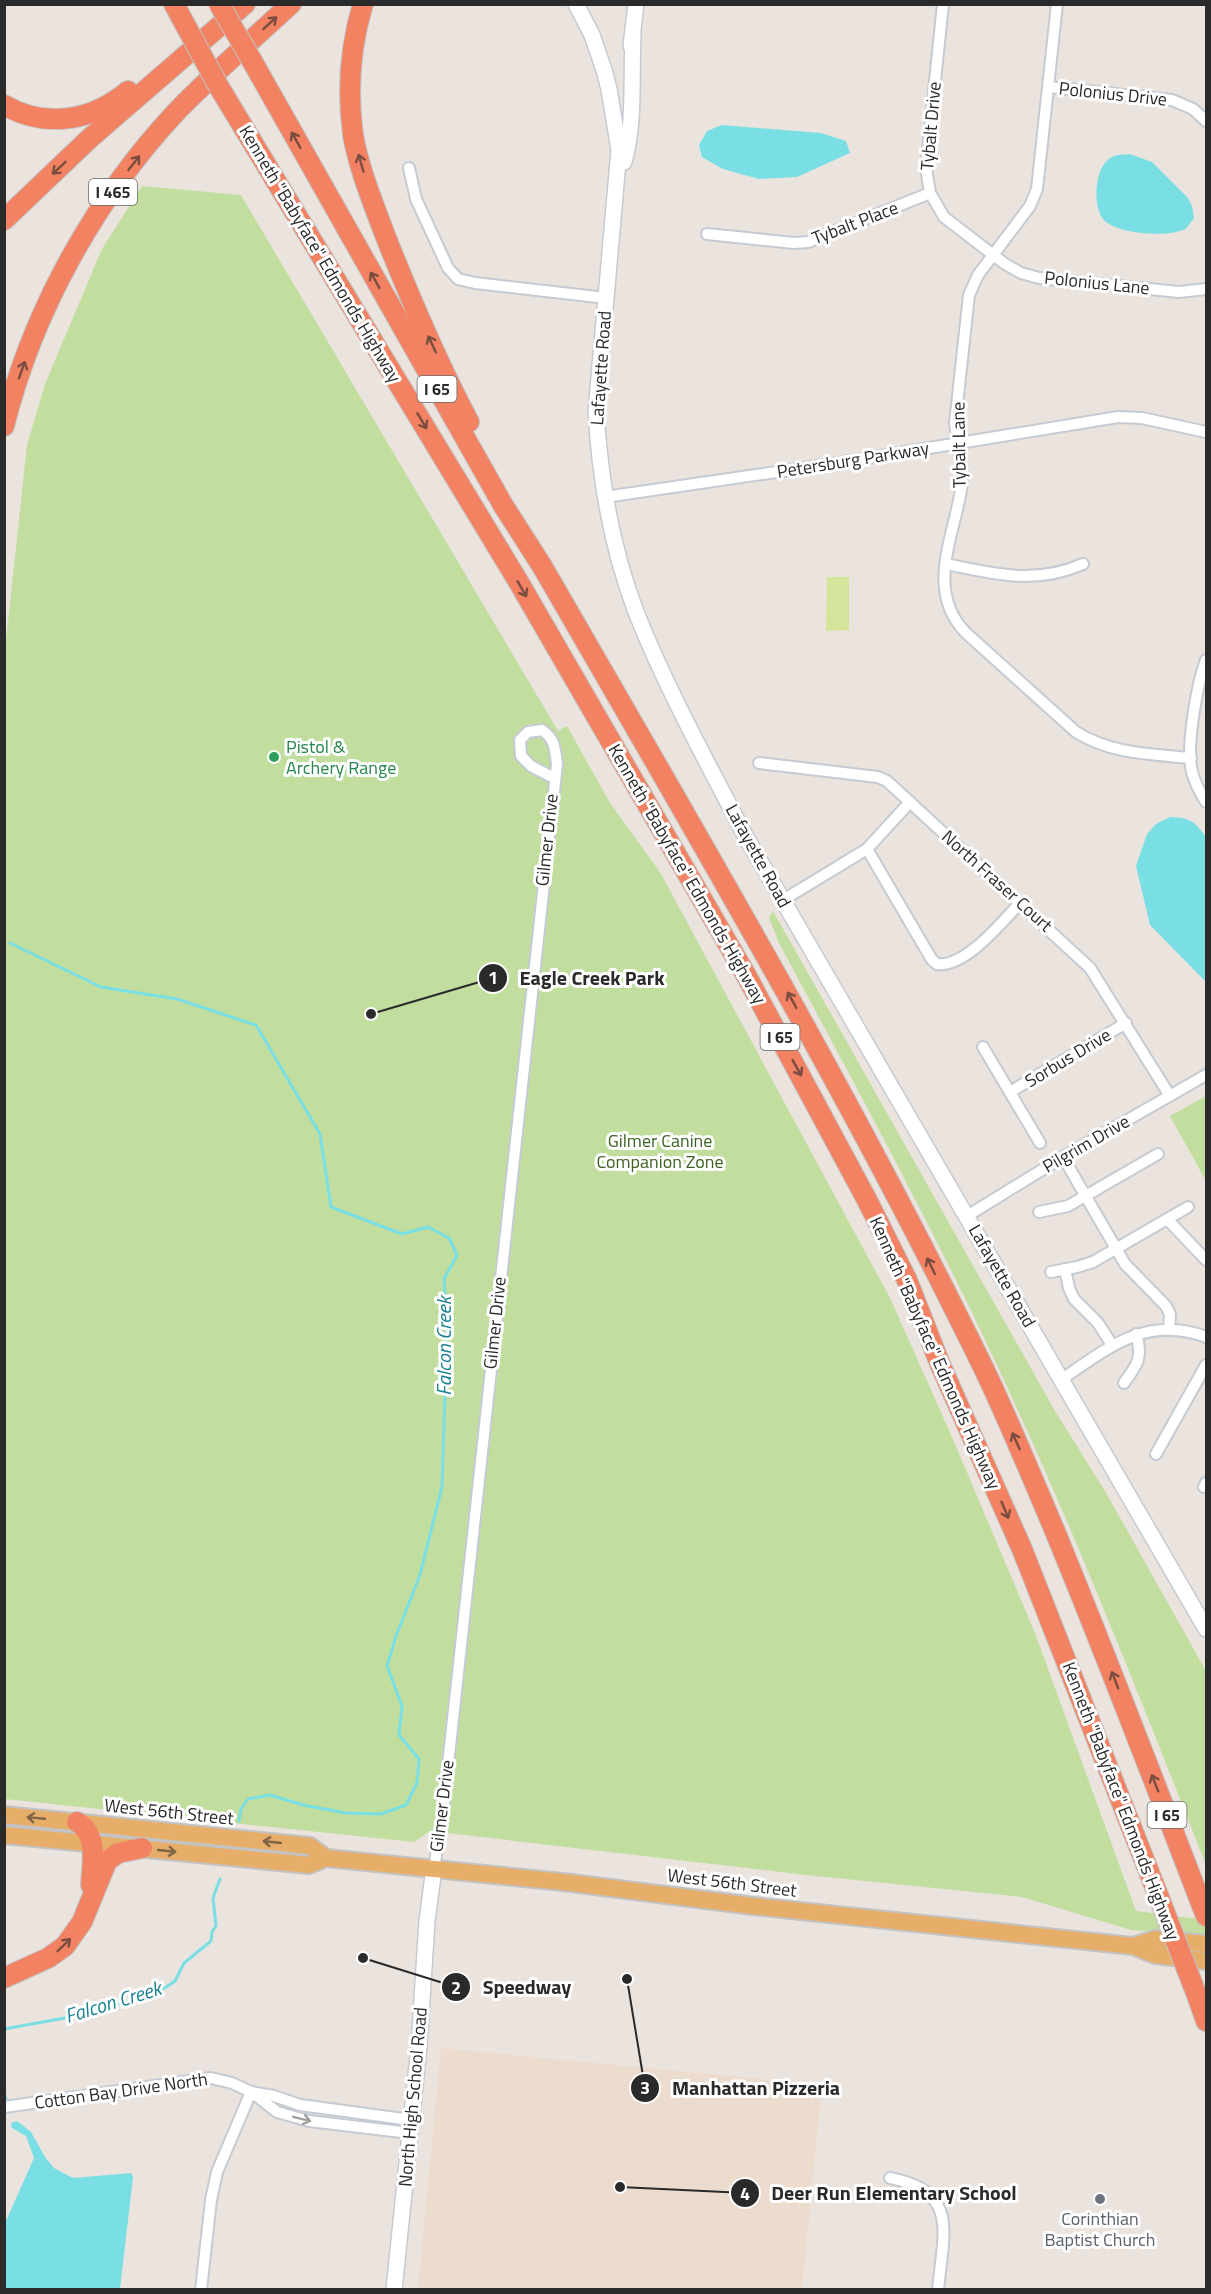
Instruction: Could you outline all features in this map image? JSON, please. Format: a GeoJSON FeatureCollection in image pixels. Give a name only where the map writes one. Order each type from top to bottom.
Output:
{"type":"FeatureCollection","features":[{"type":"Feature","properties":{"kind":"highway","name":"Kenneth \"Babyface\" Edmonds Highway"},"geometry":{"type":"LineString","coordinates":[[219,4],[502,505],[542,566],[778,974],[893,1189],[985,1371],[1089,1615],[1206,1917]]}},
{"type":"Feature","properties":{"kind":"highway"},"geometry":{"type":"LineString","coordinates":[[4,105],[25,115],[48,119],[68,120],[97,111],[124,94],[228,4]]}},
{"type":"Feature","properties":{"kind":"highway"},"geometry":{"type":"LineString","coordinates":[[4,220],[90,139],[245,4]]}},
{"type":"Feature","properties":{"kind":"highway","name":"I 465"},"geometry":{"type":"LineString","coordinates":[[4,426],[28,351],[57,286],[111,194],[153,138],[177,111],[224,64],[291,4]]}},
{"type":"Feature","properties":{"kind":"highway"},"geometry":{"type":"LineString","coordinates":[[363,4],[353,44],[350,89],[354,137],[360,161],[375,208],[412,300],[461,407],[511,500],[542,566]]}},
{"type":"Feature","properties":{"kind":"highway","name":"Kenneth \"Babyface\" Edmonds Highway"},"geometry":{"type":"LineString","coordinates":[[174,6],[219,87],[553,642],[746,975],[867,1200],[907,1280],[940,1364],[1022,1549],[1206,2021]]}},
{"type":"Feature","properties":{"kind":"highway"},"geometry":{"type":"LineString","coordinates":[[77,1822],[89,1831],[93,1844],[91,1900]]}},
{"type":"Feature","properties":{"kind":"highway"},"geometry":{"type":"LineString","coordinates":[[4,1978],[48,1958],[65,1946],[82,1922],[104,1867],[110,1858],[118,1853],[142,1848]]}},
{"type":"Feature","properties":{"kind":"main road","name":"Lafayette Road"},"geometry":{"type":"LineString","coordinates":[[576,4],[592,35],[604,70],[619,150],[596,412],[605,497],[636,611],[696,741],[746,837],[1206,1629]]}},
{"type":"Feature","properties":{"kind":"main road"},"geometry":{"type":"LineString","coordinates":[[616,194],[628,151],[636,4]]}},
{"type":"Feature","properties":{"kind":"main road"},"geometry":{"type":"LineString","coordinates":[[619,150],[619,123],[633,36]]}},
{"type":"Feature","properties":{"kind":"main road","name":"West 56th Street"},"geometry":{"type":"LineString","coordinates":[[4,1815],[310,1846],[326,1858]]}},
{"type":"Feature","properties":{"kind":"main road","name":"West 56th Street"},"geometry":{"type":"LineString","coordinates":[[4,1835],[309,1865],[326,1858],[434,1868],[753,1906],[1133,1946],[1155,1955],[1206,1961]]}},
{"type":"Feature","properties":{"kind":"main road","name":"North High School Road"},"geometry":{"type":"LineString","coordinates":[[394,2289],[419,2046],[427,1921],[434,1868]]}},
{"type":"Feature","properties":{"kind":"main road","name":"West 56th Street"},"geometry":{"type":"LineString","coordinates":[[1133,1946],[1155,1939],[1206,1944]]}},
{"type":"Feature","properties":{"kind":"street","name":"Tybalt Drive"},"geometry":{"type":"LineString","coordinates":[[943,4],[926,180],[930,193],[944,217],[993,255]]}},
{"type":"Feature","properties":{"kind":"street","name":"Tybalt Lane"},"geometry":{"type":"LineString","coordinates":[[1057,4],[1036,192],[1030,206],[974,281],[967,302],[955,417],[962,484],[946,564],[945,597],[956,623],[1072,729],[1096,744],[1119,751],[1191,758]]}},
{"type":"Feature","properties":{"kind":"street","name":"Polonius Drive"},"geometry":{"type":"LineString","coordinates":[[1049,87],[1172,100],[1193,109],[1206,120]]}},
{"type":"Feature","properties":{"kind":"street"},"geometry":{"type":"LineString","coordinates":[[409,168],[416,199],[447,268],[458,279],[475,284],[606,298]]}},
{"type":"Feature","properties":{"kind":"street","name":"Tybalt Place"},"geometry":{"type":"LineString","coordinates":[[707,234],[794,243],[808,242],[930,193]]}},
{"type":"Feature","properties":{"kind":"street","name":"Polonius Lane"},"geometry":{"type":"LineString","coordinates":[[993,255],[1014,270],[1038,278],[1179,292],[1206,289]]}},
{"type":"Feature","properties":{"kind":"street","name":"Petersburg Parkway"},"geometry":{"type":"LineString","coordinates":[[605,497],[1118,417],[1142,418],[1206,432]]}},
{"type":"Feature","properties":{"kind":"street"},"geometry":{"type":"LineString","coordinates":[[946,564],[1027,577],[1060,573],[1083,564]]}},
{"type":"Feature","properties":{"kind":"street"},"geometry":{"type":"LineString","coordinates":[[1206,660],[1197,690],[1191,758],[1194,780],[1206,802]]}},
{"type":"Feature","properties":{"kind":"street","name":"Gilmer Drive"},"geometry":{"type":"LineString","coordinates":[[434,1868],[442,1820],[557,764],[555,744],[551,736],[542,730],[528,732],[520,740],[521,756],[531,766],[554,778]]}},
{"type":"Feature","properties":{"kind":"street","name":"North Fraser Court"},"geometry":{"type":"LineString","coordinates":[[759,763],[878,777],[887,781],[1090,968],[1170,1096]]}},
{"type":"Feature","properties":{"kind":"street"},"geometry":{"type":"LineString","coordinates":[[783,900],[867,849],[910,802]]}},
{"type":"Feature","properties":{"kind":"street"},"geometry":{"type":"LineString","coordinates":[[867,849],[932,960],[939,964],[948,964],[977,948],[1020,903]]}},
{"type":"Feature","properties":{"kind":"street","name":"Sorbus Drive"},"geometry":{"type":"LineString","coordinates":[[1010,1092],[1126,1023]]}},
{"type":"Feature","properties":{"kind":"street"},"geometry":{"type":"LineString","coordinates":[[983,1047],[1040,1143]]}},
{"type":"Feature","properties":{"kind":"street","name":"Pilgrim Drive"},"geometry":{"type":"LineString","coordinates":[[967,1216],[1063,1157],[1206,1075]]}},
{"type":"Feature","properties":{"kind":"street"},"geometry":{"type":"LineString","coordinates":[[1039,1212],[1068,1206],[1158,1154]]}},
{"type":"Feature","properties":{"kind":"street"},"geometry":{"type":"LineString","coordinates":[[1063,1157],[1125,1264],[1166,1306],[1170,1314],[1170,1329]]}},
{"type":"Feature","properties":{"kind":"street"},"geometry":{"type":"LineString","coordinates":[[1051,1272],[1085,1265],[1188,1207]]}},
{"type":"Feature","properties":{"kind":"street"},"geometry":{"type":"LineString","coordinates":[[1167,1219],[1206,1260]]}},
{"type":"Feature","properties":{"kind":"street"},"geometry":{"type":"LineString","coordinates":[[1065,1269],[1074,1299],[1098,1323],[1112,1345]]}},
{"type":"Feature","properties":{"kind":"street"},"geometry":{"type":"LineString","coordinates":[[1062,1379],[1112,1345],[1136,1334],[1170,1329],[1206,1337]]}},
{"type":"Feature","properties":{"kind":"street"},"geometry":{"type":"LineString","coordinates":[[1124,1383],[1136,1366],[1139,1357],[1140,1346],[1136,1334]]}},
{"type":"Feature","properties":{"kind":"street"},"geometry":{"type":"LineString","coordinates":[[1156,1454],[1206,1365]]}},
{"type":"Feature","properties":{"kind":"street","name":"Cotton Bay Drive North"},"geometry":{"type":"LineString","coordinates":[[4,2107],[202,2078],[220,2079],[251,2092],[274,2096],[300,2106],[410,2127]]}},
{"type":"Feature","properties":{"kind":"street"},"geometry":{"type":"LineString","coordinates":[[201,2289],[217,2172],[251,2092]]}},
{"type":"Feature","properties":{"kind":"street"},"geometry":{"type":"LineString","coordinates":[[890,2178],[917,2185],[929,2192],[938,2204],[943,2227],[938,2289]]}},
{"type":"Feature","properties":{"kind":"shaded area"},"geometry":{"type":"Polygon","coordinates":[[[441,2048],[822,2085],[802,2289],[418,2289],[441,2048]]]}},
{"type":"Feature","properties":{"kind":"green space","name":"Gilmer Canine Companion Zone"},"geometry":{"type":"Polygon","coordinates":[[[142,186],[241,195],[558,731],[567,726],[610,803],[660,872],[890,1298],[1035,1633],[1136,1911],[1206,1920],[1206,1935],[1131,1930],[1022,1897],[806,1875],[430,1831],[414,1842],[5,1799],[4,659],[27,445],[45,384],[102,249],[142,186]]]}},
{"type":"Feature","properties":{"kind":"green space"},"geometry":{"type":"Polygon","coordinates":[[[827,577],[849,577],[849,630],[826,631],[827,577]]]}},
{"type":"Feature","properties":{"kind":"green space"},"geometry":{"type":"Polygon","coordinates":[[[773,911],[1055,1411],[1105,1491],[1206,1671],[1206,1865],[1106,1613],[997,1365],[918,1206],[779,943],[769,918],[773,911]]]}},
{"type":"Feature","properties":{"kind":"green space"},"geometry":{"type":"Polygon","coordinates":[[[1206,1096],[1206,1181],[1170,1116],[1206,1096]]]}},
{"type":"Feature","properties":{"kind":"water"},"geometry":{"type":"Polygon","coordinates":[[[722,125],[821,133],[846,141],[850,153],[797,177],[759,179],[723,169],[702,157],[699,145],[707,131],[722,125]]]}},
{"type":"Feature","properties":{"kind":"water"},"geometry":{"type":"Polygon","coordinates":[[[1130,154],[1152,162],[1188,198],[1194,218],[1185,229],[1167,233],[1143,233],[1120,229],[1104,220],[1100,214],[1097,196],[1101,168],[1114,156],[1130,154]]]}},
{"type":"Feature","properties":{"kind":"water"},"geometry":{"type":"Polygon","coordinates":[[[1170,817],[1191,821],[1206,837],[1206,982],[1150,925],[1136,866],[1147,834],[1156,824],[1170,817]]]}},
{"type":"Feature","properties":{"kind":"water"},"geometry":{"type":"Polygon","coordinates":[[[17,2121],[31,2132],[54,2168],[73,2178],[131,2173],[133,2177],[120,2289],[5,2289],[5,2223],[34,2158],[26,2136],[12,2128],[11,2123],[17,2121]]]}},
{"type":"Feature","properties":{"kind":"waterway","name":"Falcon Creek"},"geometry":{"type":"LineString","coordinates":[[10,943],[101,987],[177,999],[256,1025],[320,1134],[331,1207],[402,1234],[428,1227],[449,1238],[457,1255],[444,1279],[447,1331],[442,1487],[420,1575],[387,1666],[402,1706],[399,1735],[419,1759],[417,1783],[406,1805],[381,1814],[346,1813],[303,1805],[270,1795],[248,1799],[241,1809],[239,1821]]}},
{"type":"Feature","properties":{"kind":"waterway","name":"Falcon Creek"},"geometry":{"type":"LineString","coordinates":[[4,2029],[87,2014],[159,1992],[175,1981],[184,1963],[211,1941],[212,1932],[216,1926],[213,1898],[220,1879]]}},
{"type":"Feature","properties":{"kind":"waterway","name":"Falcon Creek"},"geometry":{"type":"LineString","coordinates":[[4,2093],[6,2099]]}},
{"type":"Feature","properties":{"kind":"place","name":"Pistol & Archery Range"},"geometry":{"type":"Point","coordinates":[274,757]}},
{"type":"Feature","properties":{"kind":"place","name":"Eagle Creek Park"},"geometry":{"type":"Point","coordinates":[371,1014]}},
{"type":"Feature","properties":{"kind":"place","name":"Speedway"},"geometry":{"type":"Point","coordinates":[363,1958]}},
{"type":"Feature","properties":{"kind":"place","name":"Manhattan Pizzeria"},"geometry":{"type":"Point","coordinates":[627,1979]}},
{"type":"Feature","properties":{"kind":"place","name":"Deer Run Elementary School"},"geometry":{"type":"Point","coordinates":[620,2187]}},
{"type":"Feature","properties":{"kind":"place","name":"Corinthian Baptist Church"},"geometry":{"type":"Point","coordinates":[1100,2199]}}]}
